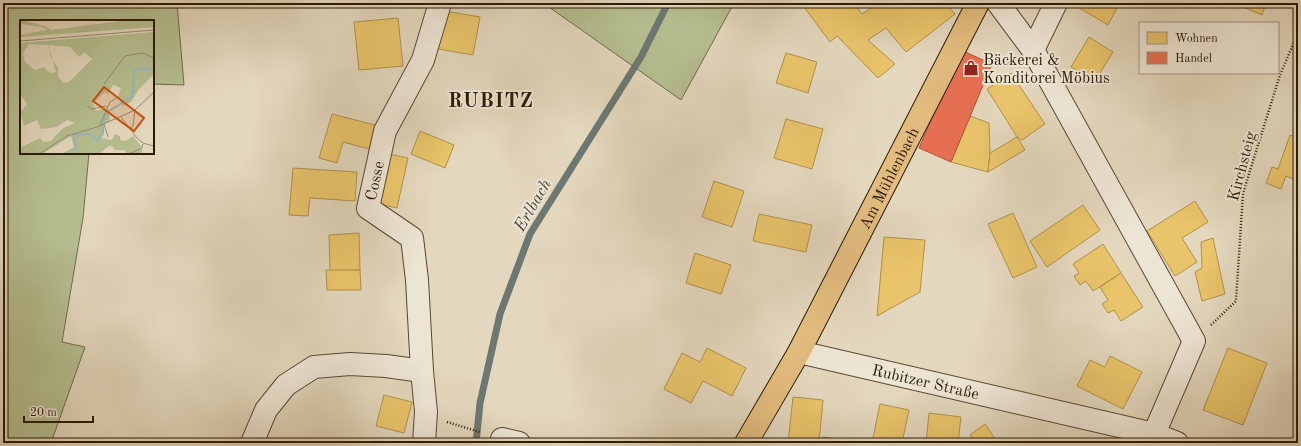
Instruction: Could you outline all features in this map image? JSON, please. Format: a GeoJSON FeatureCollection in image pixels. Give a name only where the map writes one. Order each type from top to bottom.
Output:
{"type":"FeatureCollection","features":[{"type":"Feature","properties":{"kind":"main road","name":"Am Mühlenbach"},"geometry":{"type":"LineString","coordinates":[[799,352],[978,3]]}},
{"type":"Feature","properties":{"kind":"main road"},"geometry":{"type":"LineString","coordinates":[[746,443],[799,352]]}},
{"type":"Feature","properties":{"kind":"street","name":"Cosse"},"geometry":{"type":"LineString","coordinates":[[424,443],[426,412],[422,371],[417,280],[412,238],[368,208],[385,131],[423,60],[440,3]]}},
{"type":"Feature","properties":{"kind":"street"},"geometry":{"type":"LineString","coordinates":[[998,3],[1034,50],[1194,341],[1154,434]]}},
{"type":"Feature","properties":{"kind":"street"},"geometry":{"type":"LineString","coordinates":[[1034,50],[1056,3]]}},
{"type":"Feature","properties":{"kind":"street","name":"Rubitzer Straße"},"geometry":{"type":"LineString","coordinates":[[799,352],[1154,434],[1177,443]]}},
{"type":"Feature","properties":{"kind":"street"},"geometry":{"type":"LineString","coordinates":[[252,443],[266,410],[286,385],[314,367],[350,364],[386,366],[422,371]]}},
{"type":"Feature","properties":{"kind":"path","name":"Kirchsteig"},"geometry":{"type":"LineString","coordinates":[[1194,341],[1236,301],[1243,193],[1280,75],[1298,33]]}},
{"type":"Feature","properties":{"kind":"path"},"geometry":{"type":"LineString","coordinates":[[448,422],[510,441]]}},
{"type":"Feature","properties":{"kind":"green space"},"geometry":{"type":"Polygon","coordinates":[[[3,3],[177,3],[184,85],[154,84],[154,20],[20,20],[20,154],[89,154],[83,218],[62,342],[85,347],[51,443],[3,443],[3,3]]]}},
{"type":"Feature","properties":{"kind":"green space"},"geometry":{"type":"Polygon","coordinates":[[[539,3],[734,3],[681,100],[546,5],[539,3]]]}},
{"type":"Feature","properties":{"kind":"building: Wohnen"},"geometry":{"type":"Polygon","coordinates":[[[801,3],[854,3],[862,14],[879,3],[945,3],[955,14],[906,52],[886,28],[868,40],[895,64],[878,78],[837,36],[830,42],[801,3]]]}},
{"type":"Feature","properties":{"kind":"building: Wohnen"},"geometry":{"type":"Polygon","coordinates":[[[1082,3],[1120,3],[1108,25],[1079,8],[1082,3]]]}},
{"type":"Feature","properties":{"kind":"building: Wohnen"},"geometry":{"type":"Polygon","coordinates":[[[1234,3],[1266,3],[1262,15],[1234,3]]]}},
{"type":"Feature","properties":{"kind":"building: Wohnen"},"geometry":{"type":"Polygon","coordinates":[[[445,11],[480,17],[473,55],[438,49],[445,11]]]}},
{"type":"Feature","properties":{"kind":"building: Wohnen"},"geometry":{"type":"Polygon","coordinates":[[[398,18],[403,66],[359,70],[354,22],[398,18]]]}},
{"type":"Feature","properties":{"kind":"building: Wohnen"},"geometry":{"type":"Polygon","coordinates":[[[1089,37],[1113,52],[1095,81],[1071,67],[1089,37]]]}},
{"type":"Feature","properties":{"kind":"building: Wohnen"},"geometry":{"type":"Polygon","coordinates":[[[786,53],[817,62],[808,93],[776,83],[786,53]]]}},
{"type":"Feature","properties":{"kind":"building: Wohnen"},"geometry":{"type":"Polygon","coordinates":[[[1011,73],[1045,124],[1022,140],[1017,137],[987,89],[1011,73]]]}},
{"type":"Feature","properties":{"kind":"building: Wohnen"},"geometry":{"type":"Polygon","coordinates":[[[332,114],[375,125],[369,149],[343,142],[337,163],[319,158],[332,114]]]}},
{"type":"Feature","properties":{"kind":"building: Wohnen"},"geometry":{"type":"Polygon","coordinates":[[[970,116],[989,123],[990,153],[988,172],[951,162],[970,116]]]}},
{"type":"Feature","properties":{"kind":"building: Wohnen"},"geometry":{"type":"Polygon","coordinates":[[[786,119],[823,129],[812,169],[774,158],[786,119]]]}},
{"type":"Feature","properties":{"kind":"building: Wohnen"},"geometry":{"type":"Polygon","coordinates":[[[420,131],[454,145],[445,168],[411,154],[420,131]]]}},
{"type":"Feature","properties":{"kind":"building: Wohnen"},"geometry":{"type":"Polygon","coordinates":[[[1290,135],[1298,138],[1298,181],[1286,176],[1281,189],[1266,183],[1272,167],[1278,169],[1290,135]]]}},
{"type":"Feature","properties":{"kind":"building: Wohnen"},"geometry":{"type":"Polygon","coordinates":[[[1017,137],[1025,150],[988,172],[990,153],[1017,137]]]}},
{"type":"Feature","properties":{"kind":"building: Wohnen"},"geometry":{"type":"Polygon","coordinates":[[[389,154],[408,158],[397,208],[379,204],[389,154]]]}},
{"type":"Feature","properties":{"kind":"building: Wohnen"},"geometry":{"type":"Polygon","coordinates":[[[293,168],[357,172],[355,201],[310,198],[308,216],[289,215],[293,168]]]}},
{"type":"Feature","properties":{"kind":"building: Wohnen"},"geometry":{"type":"Polygon","coordinates":[[[714,181],[744,191],[732,227],[702,217],[714,181]]]}},
{"type":"Feature","properties":{"kind":"building: Wohnen"},"geometry":{"type":"Polygon","coordinates":[[[1195,201],[1208,222],[1182,238],[1197,262],[1175,276],[1147,231],[1195,201]]]}},
{"type":"Feature","properties":{"kind":"building: Wohnen"},"geometry":{"type":"Polygon","coordinates":[[[1083,205],[1100,230],[1047,267],[1030,241],[1083,205]]]}},
{"type":"Feature","properties":{"kind":"building: Wohnen"},"geometry":{"type":"Polygon","coordinates":[[[1013,213],[1037,267],[1013,278],[988,224],[1013,213]]]}},
{"type":"Feature","properties":{"kind":"building: Wohnen"},"geometry":{"type":"Polygon","coordinates":[[[759,214],[812,225],[806,252],[753,241],[759,214]]]}},
{"type":"Feature","properties":{"kind":"building: Wohnen"},"geometry":{"type":"Polygon","coordinates":[[[359,233],[360,270],[330,271],[329,235],[359,233]]]}},
{"type":"Feature","properties":{"kind":"building: Wohnen"},"geometry":{"type":"Polygon","coordinates":[[[884,237],[925,240],[920,292],[877,316],[884,237]]]}},
{"type":"Feature","properties":{"kind":"building: Wohnen"},"geometry":{"type":"Polygon","coordinates":[[[1213,238],[1225,294],[1202,301],[1195,272],[1202,268],[1201,242],[1213,238]]]}},
{"type":"Feature","properties":{"kind":"building: Wohnen"},"geometry":{"type":"Polygon","coordinates":[[[1103,244],[1121,273],[1093,291],[1086,281],[1080,285],[1074,276],[1079,273],[1073,264],[1103,244]]]}},
{"type":"Feature","properties":{"kind":"building: Wohnen"},"geometry":{"type":"Polygon","coordinates":[[[695,253],[731,265],[721,294],[686,283],[695,253]]]}},
{"type":"Feature","properties":{"kind":"building: Wohnen"},"geometry":{"type":"Polygon","coordinates":[[[326,270],[360,270],[361,290],[327,290],[326,270]]]}},
{"type":"Feature","properties":{"kind":"building: Wohnen"},"geometry":{"type":"Polygon","coordinates":[[[1121,273],[1143,307],[1121,321],[1114,310],[1108,313],[1102,304],[1108,300],[1100,287],[1121,273]]]}},
{"type":"Feature","properties":{"kind":"building: Wohnen"},"geometry":{"type":"Polygon","coordinates":[[[707,348],[746,368],[732,396],[703,381],[691,403],[664,389],[682,353],[700,362],[707,348]]]}},
{"type":"Feature","properties":{"kind":"building: Wohnen"},"geometry":{"type":"Polygon","coordinates":[[[1228,348],[1267,363],[1243,425],[1203,410],[1228,348]]]}},
{"type":"Feature","properties":{"kind":"building: Wohnen"},"geometry":{"type":"Polygon","coordinates":[[[1110,356],[1142,372],[1123,409],[1077,386],[1090,360],[1105,367],[1110,356]]]}},
{"type":"Feature","properties":{"kind":"building: Wohnen"},"geometry":{"type":"Polygon","coordinates":[[[384,395],[412,402],[404,433],[376,426],[384,395]]]}},
{"type":"Feature","properties":{"kind":"building: Wohnen"},"geometry":{"type":"Polygon","coordinates":[[[793,397],[823,400],[819,443],[788,443],[793,397]]]}},
{"type":"Feature","properties":{"kind":"building: Wohnen"},"geometry":{"type":"Polygon","coordinates":[[[880,404],[909,410],[902,443],[872,443],[880,404]]]}},
{"type":"Feature","properties":{"kind":"building: Wohnen"},"geometry":{"type":"Polygon","coordinates":[[[929,413],[961,417],[958,443],[926,443],[929,413]]]}},
{"type":"Feature","properties":{"kind":"building: Wohnen"},"geometry":{"type":"Polygon","coordinates":[[[985,424],[998,443],[975,443],[970,435],[985,424]]]}},
{"type":"Feature","properties":{"kind":"building: Wohnen"},"geometry":{"type":"Polygon","coordinates":[[[823,437],[861,442],[861,443],[822,443],[823,437]]]}},
{"type":"Feature","properties":{"kind":"building: Wohnen"},"geometry":{"type":"Polygon","coordinates":[[[674,439],[682,443],[672,443],[674,439]]]}},
{"type":"Feature","properties":{"kind":"building: Handel"},"geometry":{"type":"Polygon","coordinates":[[[961,50],[992,64],[951,162],[919,148],[961,50]]]}},
{"type":"Feature","properties":{"kind":"waterway","name":"Erlbach"},"geometry":{"type":"LineString","coordinates":[[476,443],[480,403],[500,314],[530,234],[641,57],[668,3]]}},
{"type":"Feature","properties":{"kind":"place","name":"Bäckerei & Konditorei Möbius"},"geometry":{"type":"Point","coordinates":[971,68]}},
{"type":"Feature","properties":{"kind":"district","name":"RUBITZ"},"geometry":{"type":"Point","coordinates":[491,100]}}]}
